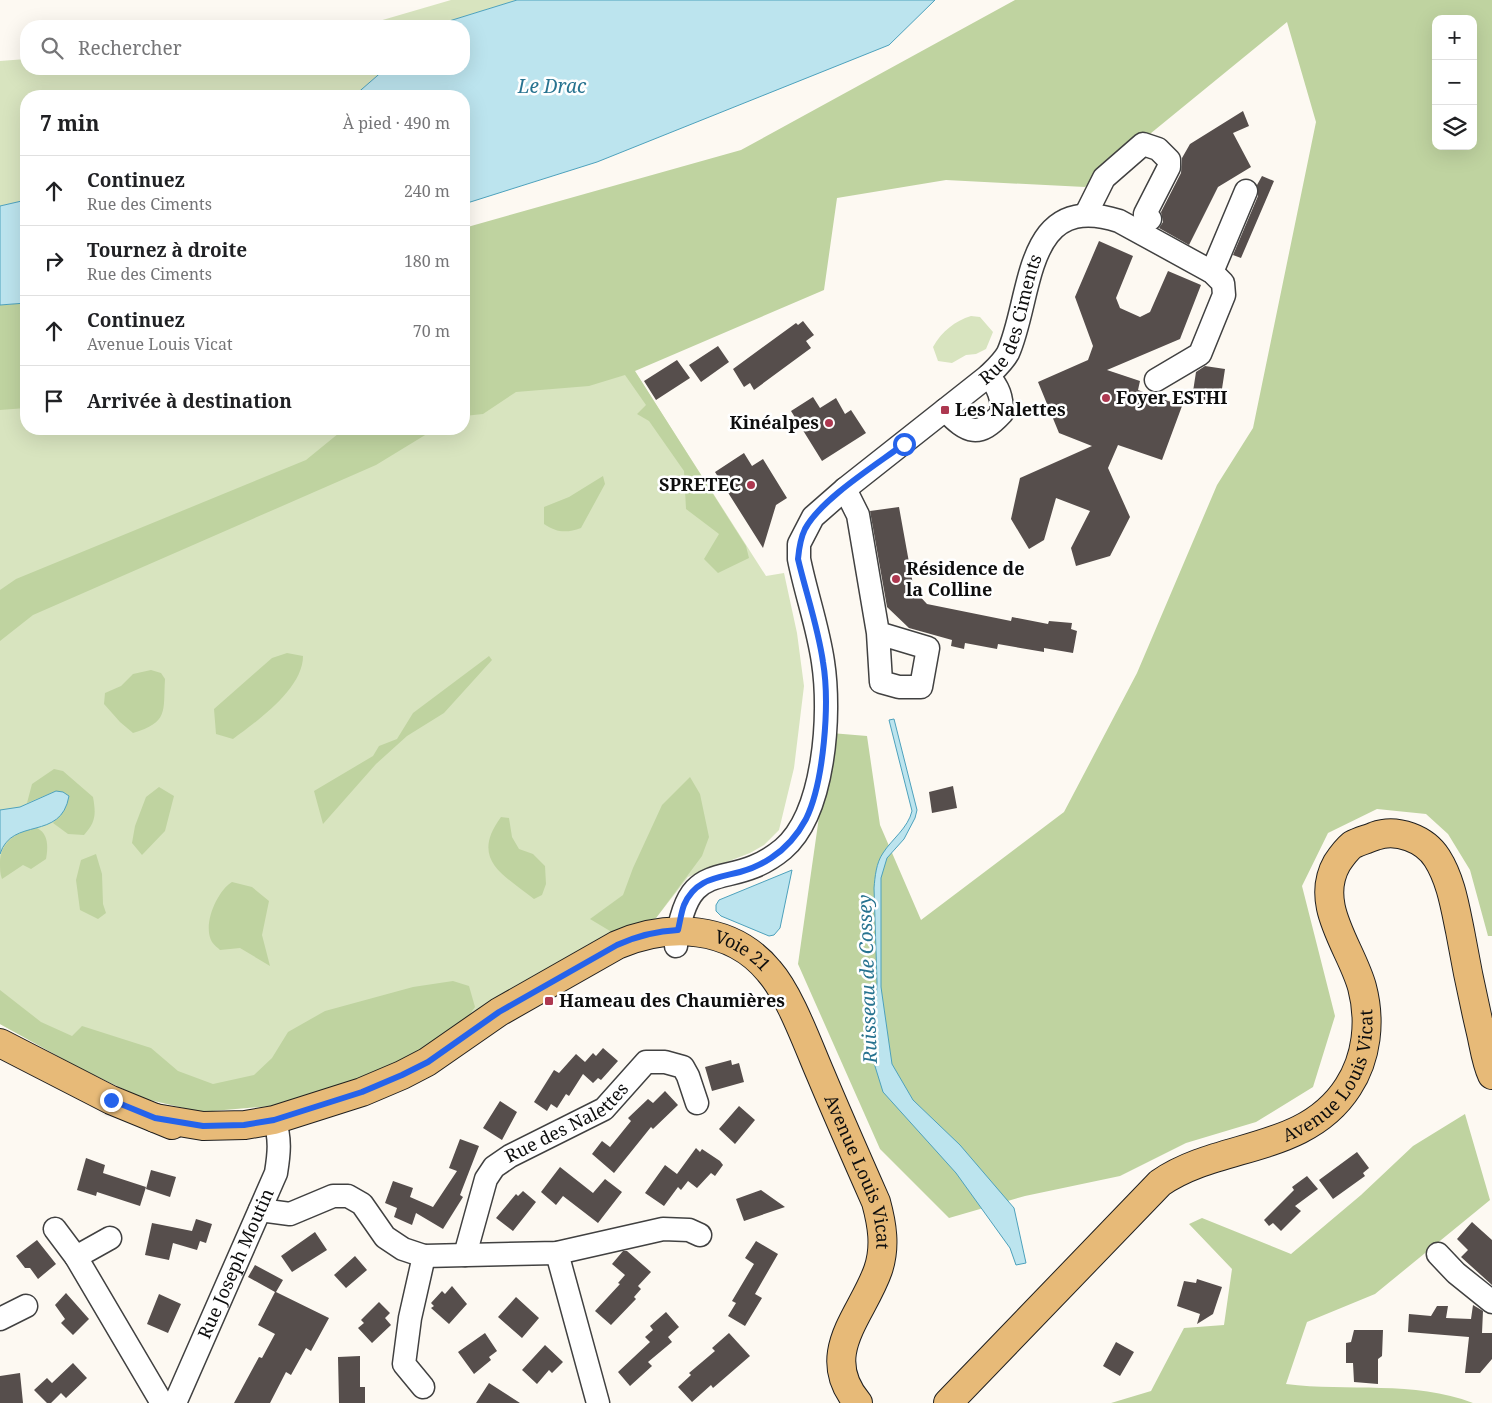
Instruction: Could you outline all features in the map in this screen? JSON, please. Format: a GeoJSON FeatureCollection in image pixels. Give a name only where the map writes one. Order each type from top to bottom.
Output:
{"type":"FeatureCollection","features":[{"type":"Feature","properties":{"kind":"main road","name":"Avenue Louis Vicat"},"geometry":{"type":"LineString","coordinates":[[948,1403],[1160,1183],[1172,1174],[1200,1163],[1277,1141],[1308,1126],[1331,1107],[1347,1089],[1358,1069],[1366,1042],[1366,1013],[1362,989],[1352,959],[1333,918],[1328,892],[1335,867],[1342,855],[1353,845],[1381,834],[1404,834],[1428,847],[1437,858],[1446,874],[1456,911],[1471,990],[1492,1075]]}},
{"type":"Feature","properties":{"kind":"main road","name":"Voie 21"},"geometry":{"type":"LineString","coordinates":[[677,938],[744,965],[785,998]]}},
{"type":"Feature","properties":{"kind":"main road"},"geometry":{"type":"LineString","coordinates":[[0,1043],[75,1083],[155,1118],[203,1126],[276,1125],[407,1088],[434,1073],[489,1035],[603,969],[677,938]]}},
{"type":"Feature","properties":{"kind":"main road","name":"Avenue Louis Vicat"},"geometry":{"type":"LineString","coordinates":[[785,998],[876,1202],[881,1220],[882,1250],[879,1268],[846,1334],[841,1351],[846,1383],[858,1403]]}},
{"type":"Feature","properties":{"kind":"street"},"geometry":{"type":"LineString","coordinates":[[1156,380],[1200,354],[1224,295],[1223,283],[1212,272],[1119,221],[1086,214],[1104,178],[1143,144],[1158,149],[1161,189]]}},
{"type":"Feature","properties":{"kind":"street"},"geometry":{"type":"LineString","coordinates":[[1212,272],[1246,191]]}},
{"type":"Feature","properties":{"kind":"street","name":"Rue des Ciments"},"geometry":{"type":"LineString","coordinates":[[677,938],[684,904],[699,885],[711,878],[740,872],[771,858],[784,848],[806,819],[819,772],[826,704],[824,663],[798,559],[799,544],[813,517],[845,489],[988,376],[1008,352],[1032,264],[1043,241],[1056,227],[1086,214]]}},
{"type":"Feature","properties":{"kind":"street"},"geometry":{"type":"LineString","coordinates":[[945,410],[969,429],[982,431],[990,426],[1002,413],[1002,398],[995,383],[988,376]]}},
{"type":"Feature","properties":{"kind":"street"},"geometry":{"type":"LineString","coordinates":[[845,489],[858,515],[878,633]]}},
{"type":"Feature","properties":{"kind":"street","name":"Rue des Nalettes"},"geometry":{"type":"LineString","coordinates":[[465,1255],[486,1178],[494,1167],[510,1156],[604,1109],[646,1062],[665,1062],[683,1067],[697,1103]]}},
{"type":"Feature","properties":{"kind":"street","name":"Rue Joseph Moutin"},"geometry":{"type":"LineString","coordinates":[[175,1403],[276,1173],[280,1150],[276,1125]]}},
{"type":"Feature","properties":{"kind":"street"},"geometry":{"type":"LineString","coordinates":[[260,1210],[290,1214],[332,1196],[348,1196],[362,1204],[384,1237],[403,1249],[424,1256],[557,1253],[664,1229],[689,1230],[700,1235]]}},
{"type":"Feature","properties":{"kind":"street"},"geometry":{"type":"LineString","coordinates":[[55,1229],[76,1257],[162,1403]]}},
{"type":"Feature","properties":{"kind":"street"},"geometry":{"type":"LineString","coordinates":[[76,1257],[110,1238]]}},
{"type":"Feature","properties":{"kind":"street"},"geometry":{"type":"LineString","coordinates":[[557,1253],[598,1403]]}},
{"type":"Feature","properties":{"kind":"street"},"geometry":{"type":"LineString","coordinates":[[1438,1254],[1456,1273],[1492,1302]]}},
{"type":"Feature","properties":{"kind":"street"},"geometry":{"type":"LineString","coordinates":[[423,1387],[404,1364],[410,1318],[424,1256]]}},
{"type":"Feature","properties":{"kind":"street"},"geometry":{"type":"LineString","coordinates":[[0,1319],[26,1306]]}},
{"type":"Feature","properties":{"kind":"green space"},"geometry":{"type":"Polygon","coordinates":[[[451,0],[517,0],[452,20],[383,20],[451,0]]]}},
{"type":"Feature","properties":{"kind":"green space"},"geometry":{"type":"Polygon","coordinates":[[[1015,0],[1492,0],[1492,936],[1488,936],[1470,870],[1448,834],[1426,814],[1377,809],[1328,833],[1302,886],[1335,1016],[1313,1087],[1256,1122],[1186,1143],[1120,1176],[1025,1196],[949,1218],[880,1149],[798,964],[831,733],[867,736],[880,825],[921,920],[1064,812],[1137,673],[1217,485],[1253,428],[1316,122],[1287,22],[1085,187],[946,180],[837,198],[824,290],[635,371],[746,546],[749,558],[718,573],[704,559],[719,534],[686,509],[684,471],[649,421],[637,414],[646,405],[625,375],[589,386],[516,392],[483,414],[470,415],[470,226],[741,150],[1015,0]]]}},
{"type":"Feature","properties":{"kind":"green space"},"geometry":{"type":"Polygon","coordinates":[[[20,59],[20,75],[378,75],[361,90],[20,90],[20,201],[0,206],[0,61],[20,59]]]}},
{"type":"Feature","properties":{"kind":"green space"},"geometry":{"type":"Polygon","coordinates":[[[20,303],[20,408],[0,410],[0,305],[20,303]]]}},
{"type":"Feature","properties":{"kind":"green space"},"geometry":{"type":"Polygon","coordinates":[[[971,316],[980,317],[993,332],[986,349],[976,354],[966,355],[952,363],[938,361],[933,347],[940,336],[949,327],[971,316]]]}},
{"type":"Feature","properties":{"kind":"green space"},"geometry":{"type":"Polygon","coordinates":[[[627,359],[766,576],[784,573],[797,633],[804,686],[794,768],[779,830],[764,845],[750,853],[688,877],[656,918],[615,934],[463,1024],[201,1112],[142,1098],[76,1066],[0,1024],[0,389],[20,387],[20,435],[470,435],[470,379],[627,359]]]}},
{"type":"Feature","properties":{"kind":"green space"},"geometry":{"type":"Polygon","coordinates":[[[337,435],[425,435],[376,465],[33,615],[0,641],[0,590],[16,579],[306,460],[337,435]]]}},
{"type":"Feature","properties":{"kind":"green space"},"geometry":{"type":"Polygon","coordinates":[[[603,476],[605,484],[581,528],[562,531],[544,524],[544,507],[569,497],[603,476]]]}},
{"type":"Feature","properties":{"kind":"green space"},"geometry":{"type":"Polygon","coordinates":[[[287,653],[303,656],[301,668],[287,692],[266,714],[233,739],[216,734],[214,709],[272,658],[287,653]]]}},
{"type":"Feature","properties":{"kind":"green space"},"geometry":{"type":"Polygon","coordinates":[[[489,656],[492,660],[444,713],[407,736],[376,764],[323,824],[314,791],[373,756],[379,746],[397,739],[413,713],[489,656]]]}},
{"type":"Feature","properties":{"kind":"green space"},"geometry":{"type":"Polygon","coordinates":[[[151,670],[161,673],[165,679],[162,714],[153,725],[133,733],[104,704],[105,693],[121,686],[133,674],[151,670]]]}},
{"type":"Feature","properties":{"kind":"green space"},"geometry":{"type":"Polygon","coordinates":[[[54,769],[63,771],[93,797],[94,818],[84,835],[68,834],[53,823],[65,808],[69,796],[56,791],[27,803],[32,784],[54,769]]]}},
{"type":"Feature","properties":{"kind":"green space"},"geometry":{"type":"Polygon","coordinates":[[[690,777],[700,794],[709,837],[702,856],[656,918],[615,934],[590,919],[623,895],[633,868],[662,805],[690,777]]]}},
{"type":"Feature","properties":{"kind":"green space"},"geometry":{"type":"Polygon","coordinates":[[[159,787],[174,796],[165,831],[142,855],[132,843],[135,826],[146,797],[159,787]]]}},
{"type":"Feature","properties":{"kind":"green space"},"geometry":{"type":"Polygon","coordinates":[[[501,817],[509,818],[512,837],[519,849],[533,854],[545,866],[546,884],[542,895],[534,899],[501,873],[489,855],[492,832],[501,817]]]}},
{"type":"Feature","properties":{"kind":"green space"},"geometry":{"type":"Polygon","coordinates":[[[37,828],[46,838],[46,859],[31,869],[23,865],[2,879],[0,863],[6,843],[23,832],[37,828]]]}},
{"type":"Feature","properties":{"kind":"green space"},"geometry":{"type":"Polygon","coordinates":[[[96,854],[102,874],[103,904],[106,913],[98,919],[80,910],[76,880],[81,860],[96,854]]]}},
{"type":"Feature","properties":{"kind":"green space"},"geometry":{"type":"Polygon","coordinates":[[[232,882],[252,887],[269,901],[262,935],[270,966],[240,948],[220,950],[212,942],[209,935],[209,927],[216,900],[226,886],[232,882]]]}},
{"type":"Feature","properties":{"kind":"green space"},"geometry":{"type":"Polygon","coordinates":[[[453,981],[469,986],[475,1007],[463,1024],[387,1071],[284,1105],[201,1112],[142,1098],[76,1066],[0,1024],[0,990],[41,1022],[72,1036],[82,1026],[151,1048],[178,1071],[213,1084],[254,1075],[272,1058],[288,1032],[325,1011],[413,987],[453,981]]]}},
{"type":"Feature","properties":{"kind":"green space"},"geometry":{"type":"Polygon","coordinates":[[[1465,1114],[1490,1200],[1375,1294],[1307,1322],[1286,1384],[1428,1391],[1473,1403],[1111,1403],[1151,1391],[1184,1328],[1224,1325],[1232,1269],[1189,1224],[1202,1218],[1291,1254],[1361,1195],[1413,1146],[1465,1114]]]}},
{"type":"Feature","properties":{"kind":"water","name":"Le Drac"},"geometry":{"type":"Polygon","coordinates":[[[517,0],[935,0],[889,45],[597,162],[470,202],[470,90],[361,90],[378,75],[470,75],[470,20],[452,20],[517,0]]]}},
{"type":"Feature","properties":{"kind":"water"},"geometry":{"type":"Polygon","coordinates":[[[20,201],[20,303],[0,305],[0,206],[20,201]]]}},
{"type":"Feature","properties":{"kind":"water"},"geometry":{"type":"Polygon","coordinates":[[[894,719],[917,810],[904,839],[887,858],[881,878],[881,987],[892,1064],[913,1100],[960,1145],[1014,1208],[1026,1263],[1016,1265],[1010,1248],[956,1173],[883,1092],[874,1063],[877,982],[875,875],[881,857],[907,823],[912,811],[889,720],[894,719]]]}},
{"type":"Feature","properties":{"kind":"water"},"geometry":{"type":"Polygon","coordinates":[[[56,791],[63,792],[69,796],[64,810],[57,819],[47,825],[15,835],[6,842],[0,854],[0,810],[20,807],[56,791]]]}},
{"type":"Feature","properties":{"kind":"water"},"geometry":{"type":"Polygon","coordinates":[[[792,870],[780,928],[774,935],[769,936],[721,916],[716,911],[716,905],[719,900],[792,870]]]}},
{"type":"Feature","properties":{"kind":"building"},"geometry":{"type":"Polygon","coordinates":[[[1243,111],[1249,126],[1233,133],[1251,167],[1218,187],[1189,245],[1159,228],[1163,222],[1161,212],[1181,173],[1182,158],[1190,144],[1243,111]]]}},
{"type":"Feature","properties":{"kind":"building"},"geometry":{"type":"Polygon","coordinates":[[[1262,176],[1274,181],[1241,258],[1233,255],[1258,196],[1257,185],[1262,176]]]}},
{"type":"Feature","properties":{"kind":"building","name":"Foyer ESTHI"},"geometry":{"type":"Polygon","coordinates":[[[1099,241],[1133,256],[1116,298],[1120,308],[1140,317],[1150,312],[1168,271],[1201,285],[1180,339],[1107,370],[1140,381],[1138,390],[1182,406],[1162,460],[1118,445],[1108,468],[1130,517],[1110,556],[1076,566],[1071,548],[1090,511],[1056,498],[1044,540],[1029,549],[1011,519],[1020,478],[1092,446],[1059,433],[1038,382],[1088,360],[1093,346],[1075,297],[1099,241]]]}},
{"type":"Feature","properties":{"kind":"building"},"geometry":{"type":"Polygon","coordinates":[[[803,321],[814,335],[806,341],[811,348],[754,390],[750,383],[744,387],[733,369],[796,323],[798,325],[803,321]]]}},
{"type":"Feature","properties":{"kind":"building"},"geometry":{"type":"Polygon","coordinates":[[[718,346],[729,362],[701,382],[689,365],[718,346]]]}},
{"type":"Feature","properties":{"kind":"building"},"geometry":{"type":"Polygon","coordinates":[[[677,360],[690,378],[656,400],[644,381],[677,360]]]}},
{"type":"Feature","properties":{"kind":"building"},"geometry":{"type":"Polygon","coordinates":[[[1205,366],[1225,369],[1220,402],[1192,398],[1196,372],[1205,366]]]}},
{"type":"Feature","properties":{"kind":"building","name":"Kinéalpes"},"geometry":{"type":"Polygon","coordinates":[[[813,397],[820,408],[836,398],[845,414],[851,410],[866,433],[822,461],[791,411],[813,397]]]}},
{"type":"Feature","properties":{"kind":"building","name":"SPRETEC"},"geometry":{"type":"Polygon","coordinates":[[[744,453],[752,466],[763,459],[787,498],[776,505],[763,548],[715,472],[744,453]]]}},
{"type":"Feature","properties":{"kind":"building","name":"Résidence de la Colline"},"geometry":{"type":"Polygon","coordinates":[[[899,507],[914,590],[927,604],[1011,621],[1012,617],[1048,624],[1049,621],[1072,623],[1071,629],[1077,631],[1073,653],[1044,648],[1044,652],[998,644],[997,649],[965,643],[964,649],[951,646],[952,640],[909,628],[887,607],[870,511],[899,507]]]}},
{"type":"Feature","properties":{"kind":"building"},"geometry":{"type":"Polygon","coordinates":[[[953,786],[957,808],[932,813],[929,792],[953,786]]]}},
{"type":"Feature","properties":{"kind":"building"},"geometry":{"type":"Polygon","coordinates":[[[603,1048],[618,1061],[601,1080],[598,1078],[593,1083],[583,1074],[569,1096],[566,1094],[557,1108],[551,1104],[547,1111],[534,1102],[554,1070],[559,1073],[576,1054],[585,1062],[593,1053],[596,1056],[603,1048]]]}},
{"type":"Feature","properties":{"kind":"building"},"geometry":{"type":"Polygon","coordinates":[[[731,1060],[732,1065],[739,1063],[744,1082],[712,1091],[705,1067],[731,1060]]]}},
{"type":"Feature","properties":{"kind":"building"},"geometry":{"type":"Polygon","coordinates":[[[665,1091],[678,1105],[653,1129],[651,1127],[614,1173],[592,1154],[602,1141],[610,1147],[631,1121],[628,1118],[648,1099],[653,1103],[665,1091]]]}},
{"type":"Feature","properties":{"kind":"building"},"geometry":{"type":"Polygon","coordinates":[[[500,1101],[517,1112],[502,1140],[483,1128],[500,1101]]]}},
{"type":"Feature","properties":{"kind":"building"},"geometry":{"type":"Polygon","coordinates":[[[739,1106],[755,1120],[735,1144],[719,1129],[739,1106]]]}},
{"type":"Feature","properties":{"kind":"building"},"geometry":{"type":"Polygon","coordinates":[[[460,1139],[479,1146],[460,1195],[463,1197],[443,1229],[416,1213],[412,1225],[394,1217],[397,1208],[385,1203],[393,1181],[413,1188],[410,1197],[433,1207],[457,1171],[449,1168],[460,1139]]]}},
{"type":"Feature","properties":{"kind":"building"},"geometry":{"type":"Polygon","coordinates":[[[696,1148],[700,1152],[702,1149],[723,1165],[715,1176],[711,1173],[697,1188],[688,1181],[681,1190],[678,1187],[664,1206],[645,1193],[665,1165],[677,1174],[696,1148]]]}},
{"type":"Feature","properties":{"kind":"building"},"geometry":{"type":"Polygon","coordinates":[[[1357,1152],[1369,1168],[1363,1173],[1365,1176],[1333,1199],[1319,1180],[1357,1152]]]}},
{"type":"Feature","properties":{"kind":"building"},"geometry":{"type":"Polygon","coordinates":[[[86,1158],[105,1165],[103,1173],[146,1187],[140,1206],[97,1192],[96,1196],[77,1190],[86,1158]]]}},
{"type":"Feature","properties":{"kind":"building"},"geometry":{"type":"Polygon","coordinates":[[[560,1167],[593,1193],[605,1179],[622,1192],[598,1223],[563,1196],[556,1205],[541,1192],[560,1167]]]}},
{"type":"Feature","properties":{"kind":"building"},"geometry":{"type":"Polygon","coordinates":[[[151,1170],[176,1177],[170,1197],[146,1189],[151,1170]]]}},
{"type":"Feature","properties":{"kind":"building"},"geometry":{"type":"Polygon","coordinates":[[[1307,1176],[1318,1189],[1295,1206],[1301,1211],[1281,1231],[1273,1223],[1269,1226],[1264,1220],[1294,1190],[1292,1187],[1307,1176]]]}},
{"type":"Feature","properties":{"kind":"building"},"geometry":{"type":"Polygon","coordinates":[[[761,1190],[785,1207],[744,1221],[736,1199],[761,1190]]]}},
{"type":"Feature","properties":{"kind":"building"},"geometry":{"type":"Polygon","coordinates":[[[523,1191],[536,1202],[513,1231],[496,1218],[516,1194],[518,1196],[523,1191]]]}},
{"type":"Feature","properties":{"kind":"building"},"geometry":{"type":"Polygon","coordinates":[[[196,1219],[212,1224],[206,1243],[200,1241],[197,1250],[173,1243],[169,1260],[145,1255],[152,1223],[192,1231],[196,1219]]]}},
{"type":"Feature","properties":{"kind":"building"},"geometry":{"type":"Polygon","coordinates":[[[1472,1222],[1492,1240],[1492,1285],[1461,1257],[1468,1250],[1457,1239],[1472,1222]]]}},
{"type":"Feature","properties":{"kind":"building"},"geometry":{"type":"Polygon","coordinates":[[[315,1232],[327,1250],[292,1272],[281,1256],[315,1232]]]}},
{"type":"Feature","properties":{"kind":"building"},"geometry":{"type":"Polygon","coordinates":[[[37,1240],[56,1264],[38,1279],[30,1268],[25,1268],[16,1256],[37,1240]]]}},
{"type":"Feature","properties":{"kind":"building"},"geometry":{"type":"Polygon","coordinates":[[[756,1241],[778,1254],[755,1294],[762,1298],[745,1326],[728,1316],[736,1303],[732,1301],[754,1264],[745,1258],[756,1241]]]}},
{"type":"Feature","properties":{"kind":"building"},"geometry":{"type":"Polygon","coordinates":[[[623,1251],[627,1251],[651,1272],[638,1286],[641,1289],[634,1297],[636,1299],[611,1325],[595,1311],[620,1284],[618,1283],[625,1275],[612,1264],[623,1251]]]}},
{"type":"Feature","properties":{"kind":"building"},"geometry":{"type":"Polygon","coordinates":[[[355,1256],[367,1270],[346,1288],[334,1275],[355,1256]]]}},
{"type":"Feature","properties":{"kind":"building"},"geometry":{"type":"Polygon","coordinates":[[[255,1265],[283,1280],[276,1292],[329,1318],[311,1351],[306,1348],[291,1375],[286,1372],[270,1403],[234,1403],[259,1357],[262,1358],[275,1334],[258,1325],[275,1292],[248,1277],[255,1265]]]}},
{"type":"Feature","properties":{"kind":"building"},"geometry":{"type":"Polygon","coordinates":[[[1197,1279],[1222,1287],[1213,1314],[1197,1324],[1200,1314],[1177,1306],[1184,1281],[1196,1283],[1197,1279]]]}},
{"type":"Feature","properties":{"kind":"building"},"geometry":{"type":"Polygon","coordinates":[[[452,1286],[467,1304],[449,1324],[431,1308],[434,1306],[431,1303],[442,1291],[445,1294],[452,1286]]]}},
{"type":"Feature","properties":{"kind":"building"},"geometry":{"type":"Polygon","coordinates":[[[66,1293],[89,1319],[73,1335],[61,1323],[65,1319],[55,1305],[66,1293]]]}},
{"type":"Feature","properties":{"kind":"building"},"geometry":{"type":"Polygon","coordinates":[[[159,1294],[181,1304],[168,1333],[147,1324],[159,1294]]]}},
{"type":"Feature","properties":{"kind":"building"},"geometry":{"type":"Polygon","coordinates":[[[516,1297],[539,1318],[522,1338],[498,1317],[516,1297]]]}},
{"type":"Feature","properties":{"kind":"building"},"geometry":{"type":"Polygon","coordinates":[[[379,1302],[390,1313],[385,1318],[391,1325],[372,1343],[358,1328],[364,1323],[361,1320],[379,1302]]]}},
{"type":"Feature","properties":{"kind":"building"},"geometry":{"type":"Polygon","coordinates":[[[1473,1305],[1483,1311],[1482,1333],[1492,1333],[1492,1359],[1480,1373],[1465,1373],[1469,1337],[1408,1332],[1409,1314],[1431,1316],[1437,1306],[1448,1306],[1446,1318],[1471,1319],[1473,1305]]]}},
{"type":"Feature","properties":{"kind":"building"},"geometry":{"type":"Polygon","coordinates":[[[666,1312],[679,1327],[668,1337],[672,1342],[648,1362],[652,1366],[630,1386],[618,1372],[650,1342],[645,1337],[653,1330],[650,1326],[666,1312]]]}},
{"type":"Feature","properties":{"kind":"building"},"geometry":{"type":"Polygon","coordinates":[[[1354,1330],[1383,1330],[1382,1356],[1378,1359],[1378,1384],[1354,1382],[1353,1363],[1346,1363],[1346,1343],[1351,1342],[1354,1330]]]}},
{"type":"Feature","properties":{"kind":"building"},"geometry":{"type":"Polygon","coordinates":[[[485,1333],[497,1351],[489,1357],[491,1360],[474,1374],[458,1352],[485,1333]]]}},
{"type":"Feature","properties":{"kind":"building"},"geometry":{"type":"Polygon","coordinates":[[[729,1333],[750,1356],[713,1388],[711,1385],[692,1402],[678,1387],[691,1375],[689,1373],[715,1351],[712,1348],[729,1333]]]}},
{"type":"Feature","properties":{"kind":"building"},"geometry":{"type":"Polygon","coordinates":[[[1116,1342],[1134,1352],[1120,1376],[1103,1366],[1116,1342]]]}},
{"type":"Feature","properties":{"kind":"building"},"geometry":{"type":"Polygon","coordinates":[[[545,1345],[563,1362],[552,1373],[549,1370],[537,1384],[522,1370],[545,1345]]]}},
{"type":"Feature","properties":{"kind":"building"},"geometry":{"type":"Polygon","coordinates":[[[360,1356],[360,1387],[365,1387],[365,1403],[339,1403],[338,1357],[360,1356]]]}},
{"type":"Feature","properties":{"kind":"building"},"geometry":{"type":"Polygon","coordinates":[[[73,1363],[87,1378],[66,1398],[61,1393],[51,1403],[47,1403],[34,1390],[47,1378],[52,1383],[73,1363]]]}},
{"type":"Feature","properties":{"kind":"building"},"geometry":{"type":"Polygon","coordinates":[[[20,1373],[23,1403],[0,1403],[0,1376],[20,1373]]]}},
{"type":"Feature","properties":{"kind":"building"},"geometry":{"type":"Polygon","coordinates":[[[489,1383],[520,1403],[476,1403],[489,1383]]]}},
{"type":"Feature","properties":{"kind":"place","name":"Foyer ESTHI"},"geometry":{"type":"Point","coordinates":[1106,398]}},
{"type":"Feature","properties":{"kind":"place","name":"Les Nalettes"},"geometry":{"type":"Point","coordinates":[945,410]}},
{"type":"Feature","properties":{"kind":"place","name":"Kinéalpes"},"geometry":{"type":"Point","coordinates":[829,423]}},
{"type":"Feature","properties":{"kind":"place","name":"SPRETEC"},"geometry":{"type":"Point","coordinates":[751,485]}},
{"type":"Feature","properties":{"kind":"place","name":"Résidence de la Colline"},"geometry":{"type":"Point","coordinates":[896,579]}},
{"type":"Feature","properties":{"kind":"place","name":"Hameau des Chaumières"},"geometry":{"type":"Point","coordinates":[549,1001]}},
{"type":"Feature","properties":{"kind":"route"},"geometry":{"type":"LineString","coordinates":[[111,1100],[155,1118],[203,1126],[244,1125],[274,1120],[362,1092],[428,1062],[499,1012],[617,945],[635,937],[659,931],[678,930],[684,904],[699,885],[711,878],[740,872],[756,866],[784,848],[806,819],[813,800],[823,743],[826,704],[824,663],[798,559],[799,544],[804,530],[813,517],[845,489],[904,444]]}},
{"type":"Feature","properties":{"kind":"water label","name":"Ruisseau de Cossey"},"geometry":{"type":"Point","coordinates":[867,979]}}]}
